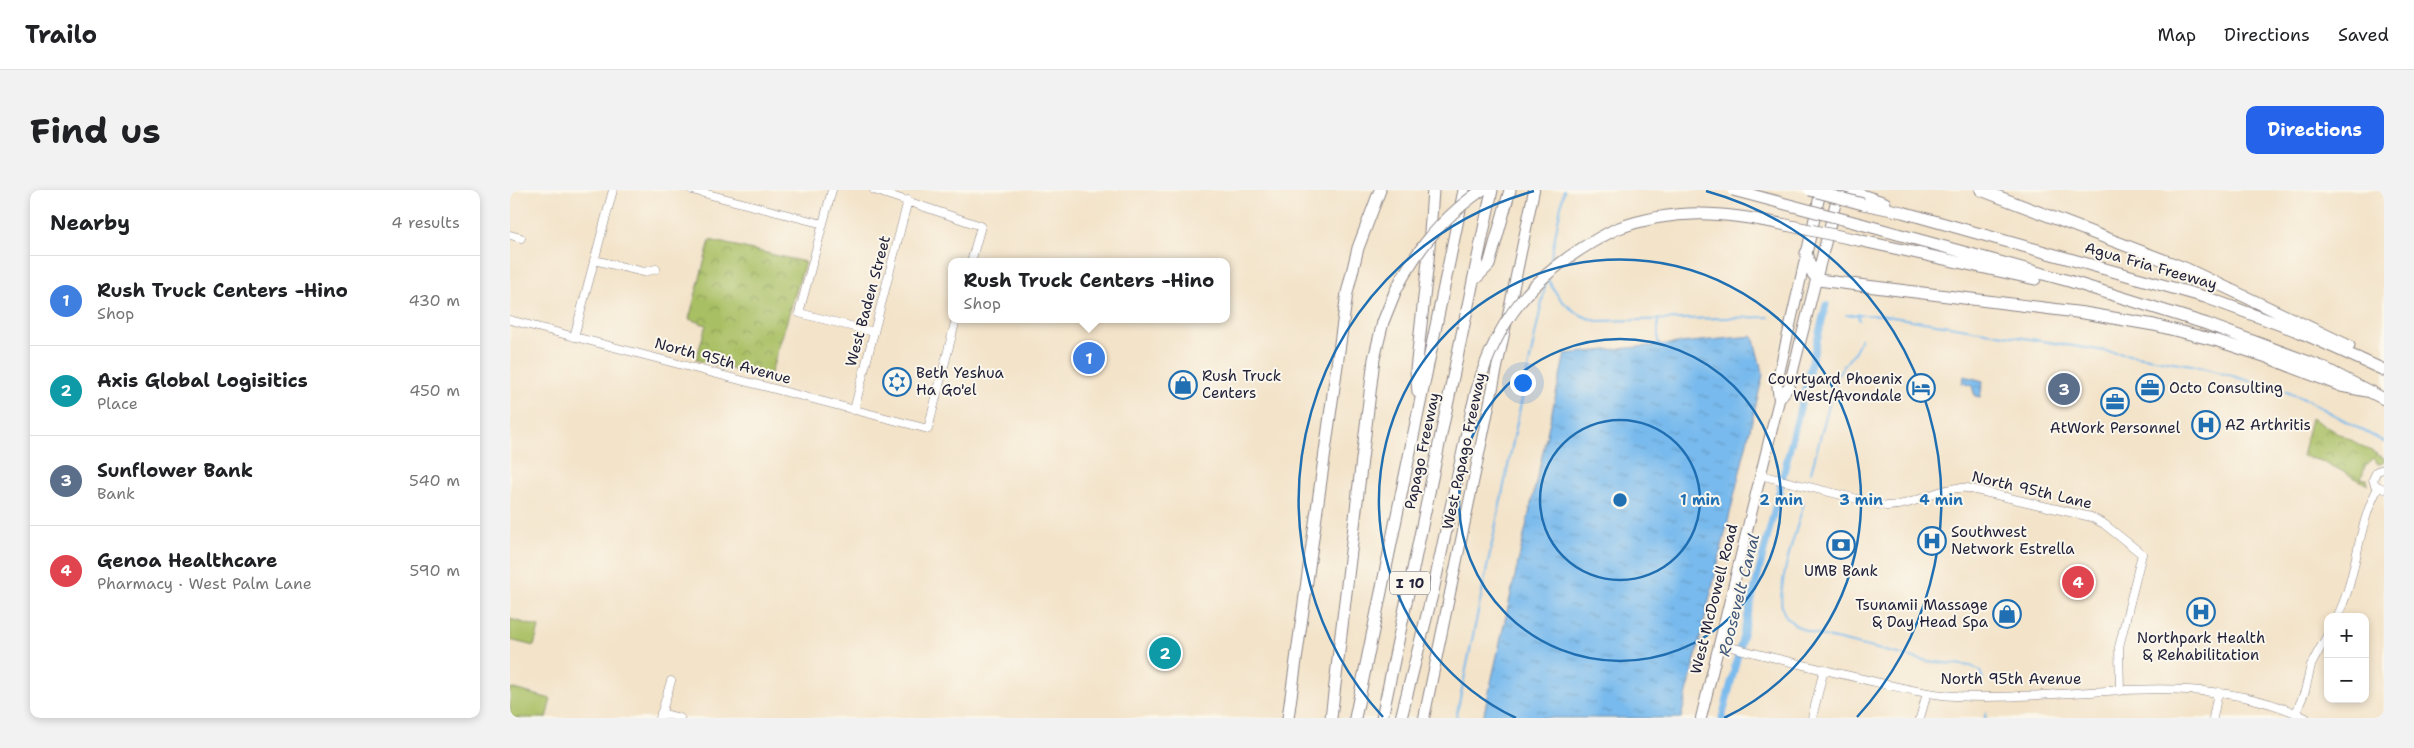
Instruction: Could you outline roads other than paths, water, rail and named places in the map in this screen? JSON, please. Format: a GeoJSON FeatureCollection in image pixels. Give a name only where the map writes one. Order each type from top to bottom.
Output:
{"type":"FeatureCollection","features":[{"type":"Feature","properties":{"kind":"highway"},"geometry":{"type":"LineString","coordinates":[[1288,718],[1347,294],[1358,248],[1380,190]]}},
{"type":"Feature","properties":{"kind":"highway"},"geometry":{"type":"LineString","coordinates":[[1419,403],[1416,370],[1428,261],[1433,190]]}},
{"type":"Feature","properties":{"kind":"highway","name":"Papago Freeway"},"geometry":{"type":"LineString","coordinates":[[1355,718],[1464,190]]}},
{"type":"Feature","properties":{"kind":"highway"},"geometry":{"type":"LineString","coordinates":[[1331,718],[1374,359],[1383,322],[1395,292],[1426,242],[1451,215],[1482,190]]}},
{"type":"Feature","properties":{"kind":"highway","name":"Papago Freeway"},"geometry":{"type":"LineString","coordinates":[[1382,718],[1492,190]]}},
{"type":"Feature","properties":{"kind":"highway"},"geometry":{"type":"LineString","coordinates":[[1473,281],[1489,265],[1510,190]]}},
{"type":"Feature","properties":{"kind":"highway"},"geometry":{"type":"LineString","coordinates":[[1733,190],[2068,281],[2188,318],[2322,367],[2384,399]]}},
{"type":"Feature","properties":{"kind":"highway"},"geometry":{"type":"LineString","coordinates":[[1810,190],[1864,200]]}},
{"type":"Feature","properties":{"kind":"highway"},"geometry":{"type":"LineString","coordinates":[[1847,190],[1864,200]]}},
{"type":"Feature","properties":{"kind":"highway"},"geometry":{"type":"LineString","coordinates":[[1981,190],[2132,246],[2205,276],[2344,343],[2384,366]]}},
{"type":"Feature","properties":{"kind":"highway","name":"Agua Fria Freeway"},"geometry":{"type":"LineString","coordinates":[[1864,200],[2205,297],[2300,332],[2384,370]]}},
{"type":"Feature","properties":{"kind":"highway"},"geometry":{"type":"LineString","coordinates":[[1401,718],[1433,590],[1472,410],[1485,363],[1505,322],[1517,306],[1540,280],[1568,256],[1616,229],[1656,218],[1700,213],[1743,216],[2107,294]]}},
{"type":"Feature","properties":{"kind":"highway"},"geometry":{"type":"LineString","coordinates":[[1806,253],[1817,279],[1824,282],[2084,313],[2154,324],[2246,350],[2341,386],[2372,392]]}},
{"type":"Feature","properties":{"kind":"main road","name":"West Papago Freeway"},"geometry":{"type":"LineString","coordinates":[[1424,718],[1534,190]]}},
{"type":"Feature","properties":{"kind":"main road","name":"West McDowell Road"},"geometry":{"type":"LineString","coordinates":[[1701,718],[1779,400],[1777,382],[1821,190]]}},
{"type":"Feature","properties":{"kind":"main road","name":"West McDowell Road"},"geometry":{"type":"LineString","coordinates":[[1779,400],[1789,386],[1839,190]]}},
{"type":"Feature","properties":{"kind":"street"},"geometry":{"type":"LineString","coordinates":[[574,337],[613,190]]}},
{"type":"Feature","properties":{"kind":"street"},"geometry":{"type":"LineString","coordinates":[[692,190],[823,224]]}},
{"type":"Feature","properties":{"kind":"street"},"geometry":{"type":"LineString","coordinates":[[832,190],[799,313],[874,332]]}},
{"type":"Feature","properties":{"kind":"street"},"geometry":{"type":"LineString","coordinates":[[874,190],[980,226],[972,258]]}},
{"type":"Feature","properties":{"kind":"street","name":"West Baden Street"},"geometry":{"type":"LineString","coordinates":[[854,410],[908,200]]}},
{"type":"Feature","properties":{"kind":"street"},"geometry":{"type":"LineString","coordinates":[[510,235],[521,238]]}},
{"type":"Feature","properties":{"kind":"street"},"geometry":{"type":"LineString","coordinates":[[594,260],[644,272],[656,269]]}},
{"type":"Feature","properties":{"kind":"street","name":"North 95th Avenue"},"geometry":{"type":"LineString","coordinates":[[510,320],[928,429],[955,323]]}},
{"type":"Feature","properties":{"kind":"street"},"geometry":{"type":"LineString","coordinates":[[2339,613],[2348,593],[2365,516],[2381,488],[2373,483],[2373,476],[2377,471],[2384,469]]}},
{"type":"Feature","properties":{"kind":"street","name":"North 95th Lane"},"geometry":{"type":"LineString","coordinates":[[1760,475],[1878,505],[1892,506],[1955,488],[1967,488],[2091,517],[2104,524],[2142,554],[2119,647],[2120,691]]}},
{"type":"Feature","properties":{"kind":"street"},"geometry":{"type":"LineString","coordinates":[[2296,713],[2305,691],[2311,665],[2324,641]]}},
{"type":"Feature","properties":{"kind":"street","name":"North 95th Avenue"},"geometry":{"type":"LineString","coordinates":[[1719,644],[1927,693],[1952,696],[1995,696],[2120,691],[2185,690],[2218,692],[2247,697],[2306,718]]}},
{"type":"Feature","properties":{"kind":"street"},"geometry":{"type":"LineString","coordinates":[[1812,718],[1824,670]]}},
{"type":"Feature","properties":{"kind":"street"},"geometry":{"type":"LineString","coordinates":[[671,681],[661,715],[680,718]]}},
{"type":"Feature","properties":{"kind":"street"},"geometry":{"type":"LineString","coordinates":[[2213,718],[2218,692]]}},
{"type":"Feature","properties":{"kind":"street"},"geometry":{"type":"LineString","coordinates":[[1920,718],[1927,693]]}},
{"type":"Feature","properties":{"kind":"water"},"geometry":{"type":"Polygon","coordinates":[[[1753,336],[1763,375],[1681,718],[1483,718],[1565,354],[1753,336]]]}},
{"type":"Feature","properties":{"kind":"water"},"geometry":{"type":"Polygon","coordinates":[[[1964,376],[1983,381],[1980,397],[1975,396],[1972,386],[1962,383],[1964,376]]]}},
{"type":"Feature","properties":{"kind":"waterway"},"geometry":{"type":"LineString","coordinates":[[1549,268],[1564,190]]}},
{"type":"Feature","properties":{"kind":"waterway"},"geometry":{"type":"LineString","coordinates":[[1548,279],[1556,294],[1567,306],[1581,315],[1597,321],[1769,317]]}},
{"type":"Feature","properties":{"kind":"waterway"},"geometry":{"type":"LineString","coordinates":[[1456,718],[1546,282]]}},
{"type":"Feature","properties":{"kind":"waterway","name":"Roosevelt Canal"},"geometry":{"type":"LineString","coordinates":[[1722,718],[1826,305]]}},
{"type":"Feature","properties":{"kind":"waterway"},"geometry":{"type":"LineString","coordinates":[[1858,314],[1859,320]]}},
{"type":"Feature","properties":{"kind":"waterway"},"geometry":{"type":"LineString","coordinates":[[1846,315],[1880,315],[2192,365],[2279,389],[2307,400],[2384,442]]}},
{"type":"Feature","properties":{"kind":"waterway"},"geometry":{"type":"LineString","coordinates":[[1658,319],[1658,347]]}},
{"type":"Feature","properties":{"kind":"waterway"},"geometry":{"type":"LineString","coordinates":[[1811,472],[1837,375],[1856,350],[1861,338]]}},
{"type":"Feature","properties":{"kind":"waterway"},"geometry":{"type":"LineString","coordinates":[[1804,503],[1784,576],[1781,604],[1787,618],[1804,630],[1819,635],[1927,661],[1971,666],[1980,671],[1983,679]]}},
{"type":"Feature","properties":{"kind":"waterway"},"geometry":{"type":"LineString","coordinates":[[1985,718],[1986,712]]}},
{"type":"Feature","properties":{"kind":"place","name":"Rush Truck Centers -Hino"},"geometry":{"type":"Point","coordinates":[1089,358]}},
{"type":"Feature","properties":{"kind":"place","name":"Beth Yeshua Ha Go'el"},"geometry":{"type":"Point","coordinates":[897,382]}},
{"type":"Feature","properties":{"kind":"place","name":"Rush Truck Centers"},"geometry":{"type":"Point","coordinates":[1183,385]}},
{"type":"Feature","properties":{"kind":"place","name":"Courtyard Phoenix West/Avondale"},"geometry":{"type":"Point","coordinates":[1921,388]}},
{"type":"Feature","properties":{"kind":"place","name":"Octo Consulting"},"geometry":{"type":"Point","coordinates":[2150,388]}},
{"type":"Feature","properties":{"kind":"place","name":"Sunflower Bank"},"geometry":{"type":"Point","coordinates":[2064,389]}},
{"type":"Feature","properties":{"kind":"place","name":"AtWork Personnel"},"geometry":{"type":"Point","coordinates":[2115,402]}},
{"type":"Feature","properties":{"kind":"place","name":"AZ Arthritis"},"geometry":{"type":"Point","coordinates":[2206,425]}},
{"type":"Feature","properties":{"kind":"place","name":"Southwest Network Estrella"},"geometry":{"type":"Point","coordinates":[1932,541]}},
{"type":"Feature","properties":{"kind":"place","name":"UMB Bank"},"geometry":{"type":"Point","coordinates":[1841,545]}},
{"type":"Feature","properties":{"kind":"place","name":"Genoa Healthcare"},"geometry":{"type":"Point","coordinates":[2078,582]}},
{"type":"Feature","properties":{"kind":"place","name":"Northpark Health & Rehabilitation"},"geometry":{"type":"Point","coordinates":[2201,612]}},
{"type":"Feature","properties":{"kind":"place","name":"Tsunamii Massage & Day Head Spa"},"geometry":{"type":"Point","coordinates":[2007,614]}},
{"type":"Feature","properties":{"kind":"place","name":"Axis Global Logisitics"},"geometry":{"type":"Point","coordinates":[1165,653]}}]}
